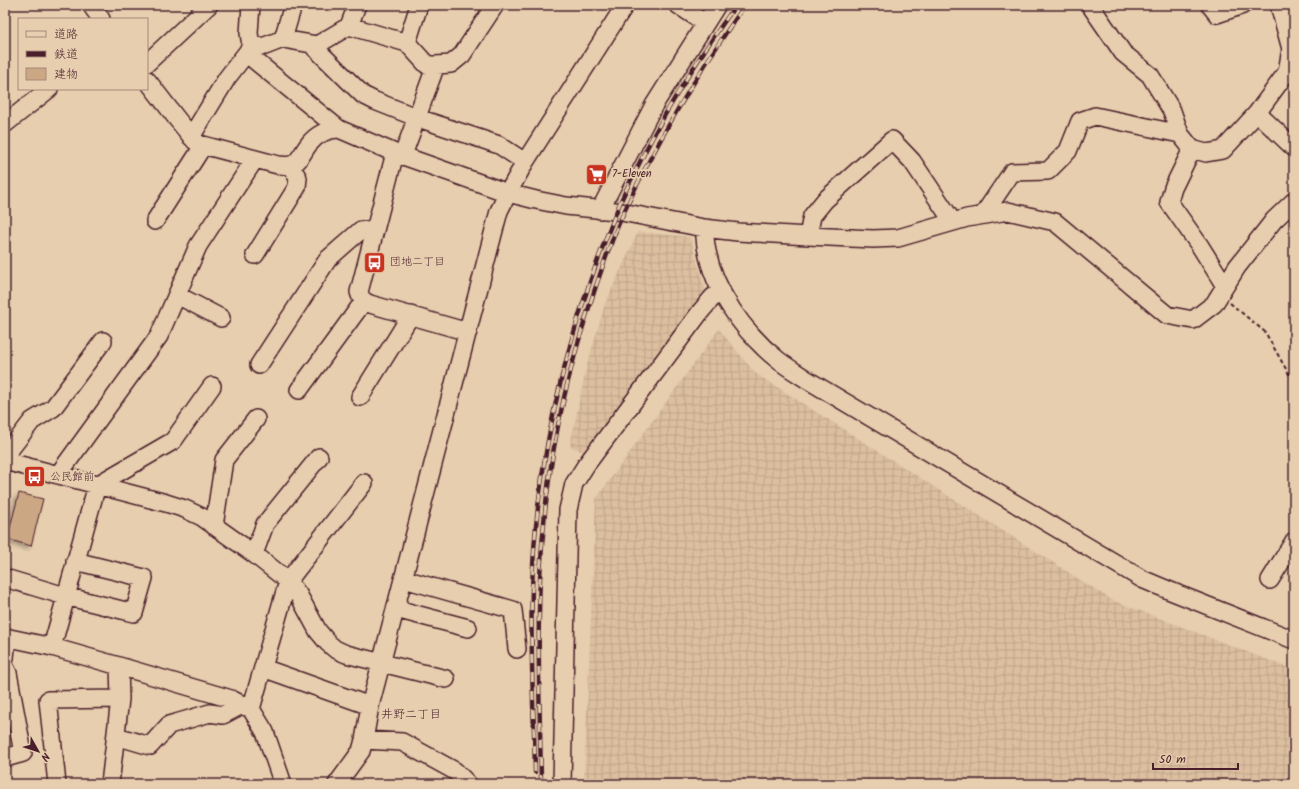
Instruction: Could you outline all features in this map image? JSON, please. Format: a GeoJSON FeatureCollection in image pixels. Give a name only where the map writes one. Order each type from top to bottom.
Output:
{"type":"FeatureCollection","features":[{"type":"Feature","properties":{"kind":"street"},"geometry":{"type":"LineString","coordinates":[[91,5],[100,18]]}},
{"type":"Feature","properties":{"kind":"street"},"geometry":{"type":"LineString","coordinates":[[148,62],[209,5]]}},
{"type":"Feature","properties":{"kind":"street"},"geometry":{"type":"LineString","coordinates":[[251,5],[249,33],[253,59],[339,129],[399,154],[508,193],[566,206],[616,211],[704,228],[738,232],[874,239],[898,238],[953,222],[1008,211],[1055,222],[1167,315],[1193,320],[1214,304],[1237,267],[1274,220],[1294,201]]}},
{"type":"Feature","properties":{"kind":"street"},"geometry":{"type":"LineString","coordinates":[[283,39],[293,5]]}},
{"type":"Feature","properties":{"kind":"street"},"geometry":{"type":"LineString","coordinates":[[155,221],[197,141],[227,78],[251,47],[264,46],[283,39],[317,45],[349,26],[357,5]]}},
{"type":"Feature","properties":{"kind":"street"},"geometry":{"type":"LineString","coordinates":[[407,42],[419,5]]}},
{"type":"Feature","properties":{"kind":"street"},"geometry":{"type":"LineString","coordinates":[[349,26],[407,42],[427,65],[450,64],[462,55],[495,5]]}},
{"type":"Feature","properties":{"kind":"street"},"geometry":{"type":"LineString","coordinates":[[338,784],[361,750],[364,740],[370,706],[499,211],[525,162],[625,5]]}},
{"type":"Feature","properties":{"kind":"street"},"geometry":{"type":"LineString","coordinates":[[678,5],[705,23]]}},
{"type":"Feature","properties":{"kind":"street"},"geometry":{"type":"LineString","coordinates":[[600,210],[654,105],[717,5]]}},
{"type":"Feature","properties":{"kind":"street"},"geometry":{"type":"LineString","coordinates":[[1090,5],[1123,53],[1150,75],[1172,111],[1180,134],[1192,150],[1206,152],[1223,150],[1257,113],[1287,72],[1291,49],[1279,5]]}},
{"type":"Feature","properties":{"kind":"street"},"geometry":{"type":"LineString","coordinates":[[1210,5],[1217,14],[1243,5]]}},
{"type":"Feature","properties":{"kind":"street"},"geometry":{"type":"LineString","coordinates":[[312,45],[363,95],[418,118],[499,145],[525,162]]}},
{"type":"Feature","properties":{"kind":"street"},"geometry":{"type":"LineString","coordinates":[[436,65],[418,118],[399,154],[374,232],[359,292],[364,302],[468,332]]}},
{"type":"Feature","properties":{"kind":"street"},"geometry":{"type":"LineString","coordinates":[[148,81],[197,141],[278,165],[290,165],[296,162],[309,144],[318,135],[330,129],[339,129]]}},
{"type":"Feature","properties":{"kind":"street"},"geometry":{"type":"LineString","coordinates":[[5,124],[49,90]]}},
{"type":"Feature","properties":{"kind":"street"},"geometry":{"type":"LineString","coordinates":[[1257,113],[1294,148]]}},
{"type":"Feature","properties":{"kind":"street"},"geometry":{"type":"LineString","coordinates":[[983,215],[1012,172],[1048,171],[1068,151],[1080,120],[1095,116],[1180,134]]}},
{"type":"Feature","properties":{"kind":"street"},"geometry":{"type":"LineString","coordinates":[[808,236],[812,216],[825,200],[892,140],[912,161],[953,222]]}},
{"type":"Feature","properties":{"kind":"street"},"geometry":{"type":"LineString","coordinates":[[1192,150],[1173,188],[1170,202],[1200,246],[1222,290]]}},
{"type":"Feature","properties":{"kind":"street"},"geometry":{"type":"LineString","coordinates":[[58,475],[159,336],[198,246],[255,159]]}},
{"type":"Feature","properties":{"kind":"street"},"geometry":{"type":"LineString","coordinates":[[255,255],[297,187],[298,178],[290,165]]}},
{"type":"Feature","properties":{"kind":"street"},"geometry":{"type":"LineString","coordinates":[[704,228],[711,266],[722,293],[737,316],[754,337],[778,360],[806,379],[1142,579],[1294,640]]}},
{"type":"Feature","properties":{"kind":"street"},"geometry":{"type":"LineString","coordinates":[[258,365],[328,259],[361,230],[374,232]]}},
{"type":"Feature","properties":{"kind":"street"},"geometry":{"type":"LineString","coordinates":[[562,784],[568,510],[574,484],[586,465],[702,310],[713,297],[722,293]]}},
{"type":"Feature","properties":{"kind":"street"},"geometry":{"type":"LineString","coordinates":[[177,295],[221,318]]}},
{"type":"Feature","properties":{"kind":"street"},"geometry":{"type":"LineString","coordinates":[[300,390],[364,302]]}},
{"type":"Feature","properties":{"kind":"street"},"geometry":{"type":"LineString","coordinates":[[360,397],[411,315]]}},
{"type":"Feature","properties":{"kind":"street"},"geometry":{"type":"LineString","coordinates":[[5,456],[32,421],[52,408],[103,340]]}},
{"type":"Feature","properties":{"kind":"street"},"geometry":{"type":"LineString","coordinates":[[52,647],[97,485],[173,441],[212,386]]}},
{"type":"Feature","properties":{"kind":"street"},"geometry":{"type":"LineString","coordinates":[[214,526],[224,460],[256,419]]}},
{"type":"Feature","properties":{"kind":"street"},"geometry":{"type":"LineString","coordinates":[[254,554],[265,524],[319,457]]}},
{"type":"Feature","properties":{"kind":"street"},"geometry":{"type":"LineString","coordinates":[[5,461],[166,503],[185,509],[202,517],[254,554],[288,581],[298,594],[318,631],[335,649],[346,654],[446,679]]}},
{"type":"Feature","properties":{"kind":"street"},"geometry":{"type":"LineString","coordinates":[[116,736],[150,746],[170,725],[210,713],[223,715],[247,707],[263,668],[288,581],[364,483]]}},
{"type":"Feature","properties":{"kind":"street"},"geometry":{"type":"LineString","coordinates":[[1270,580],[1294,541]]}},
{"type":"Feature","properties":{"kind":"street"},"geometry":{"type":"LineString","coordinates":[[5,578],[65,596],[134,613],[144,578],[75,561]]}},
{"type":"Feature","properties":{"kind":"street"},"geometry":{"type":"LineString","coordinates":[[404,579],[513,610],[517,649]]}},
{"type":"Feature","properties":{"kind":"street"},"geometry":{"type":"LineString","coordinates":[[396,609],[468,628]]}},
{"type":"Feature","properties":{"kind":"street"},"geometry":{"type":"LineString","coordinates":[[5,658],[6,637],[52,647],[231,699],[247,707],[265,732],[283,784]]}},
{"type":"Feature","properties":{"kind":"street"},"geometry":{"type":"LineString","coordinates":[[110,784],[120,700],[119,666]]}},
{"type":"Feature","properties":{"kind":"street"},"geometry":{"type":"LineString","coordinates":[[5,667],[8,673],[23,753],[5,758]]}},
{"type":"Feature","properties":{"kind":"street"},"geometry":{"type":"LineString","coordinates":[[263,668],[370,706]]}},
{"type":"Feature","properties":{"kind":"street"},"geometry":{"type":"LineString","coordinates":[[57,784],[48,700],[120,700]]}},
{"type":"Feature","properties":{"kind":"street"},"geometry":{"type":"LineString","coordinates":[[364,740],[402,742],[455,772],[468,784]]}},
{"type":"Feature","properties":{"kind":"path"},"geometry":{"type":"LineString","coordinates":[[1222,290],[1265,332],[1294,383]]}},
{"type":"Feature","properties":{"kind":"shaded area"},"geometry":{"type":"Polygon","coordinates":[[[638,232],[690,237],[706,292],[585,453],[570,446],[586,369],[605,304],[638,232]]]}},
{"type":"Feature","properties":{"kind":"shaded area"},"geometry":{"type":"Polygon","coordinates":[[[719,329],[755,373],[1112,600],[1294,670],[1294,784],[584,784],[596,499],[719,329]]]}},
{"type":"Feature","properties":{"kind":"building"},"geometry":{"type":"Polygon","coordinates":[[[19,493],[43,499],[31,546],[7,539],[19,493]]]}},
{"type":"Feature","properties":{"kind":"railway"},"geometry":{"type":"LineString","coordinates":[[535,772],[531,635],[535,541],[547,445],[569,350],[598,258],[625,192],[669,107],[708,45],[736,5]]}},
{"type":"Feature","properties":{"kind":"railway"},"geometry":{"type":"LineString","coordinates":[[541,784],[539,654],[541,556],[551,464],[569,376],[595,289],[612,240],[624,212],[651,158],[695,80],[745,5]]}},
{"type":"Feature","properties":{"kind":"place","name":"7-Eleven"},"geometry":{"type":"Point","coordinates":[596,174]}},
{"type":"Feature","properties":{"kind":"place","name":"団地二丁目"},"geometry":{"type":"Point","coordinates":[375,262]}},
{"type":"Feature","properties":{"kind":"place","name":"公民館前"},"geometry":{"type":"Point","coordinates":[35,477]}},
{"type":"Feature","properties":{"kind":"district","name":"井野二丁目"},"geometry":{"type":"Point","coordinates":[411,714]}}]}
